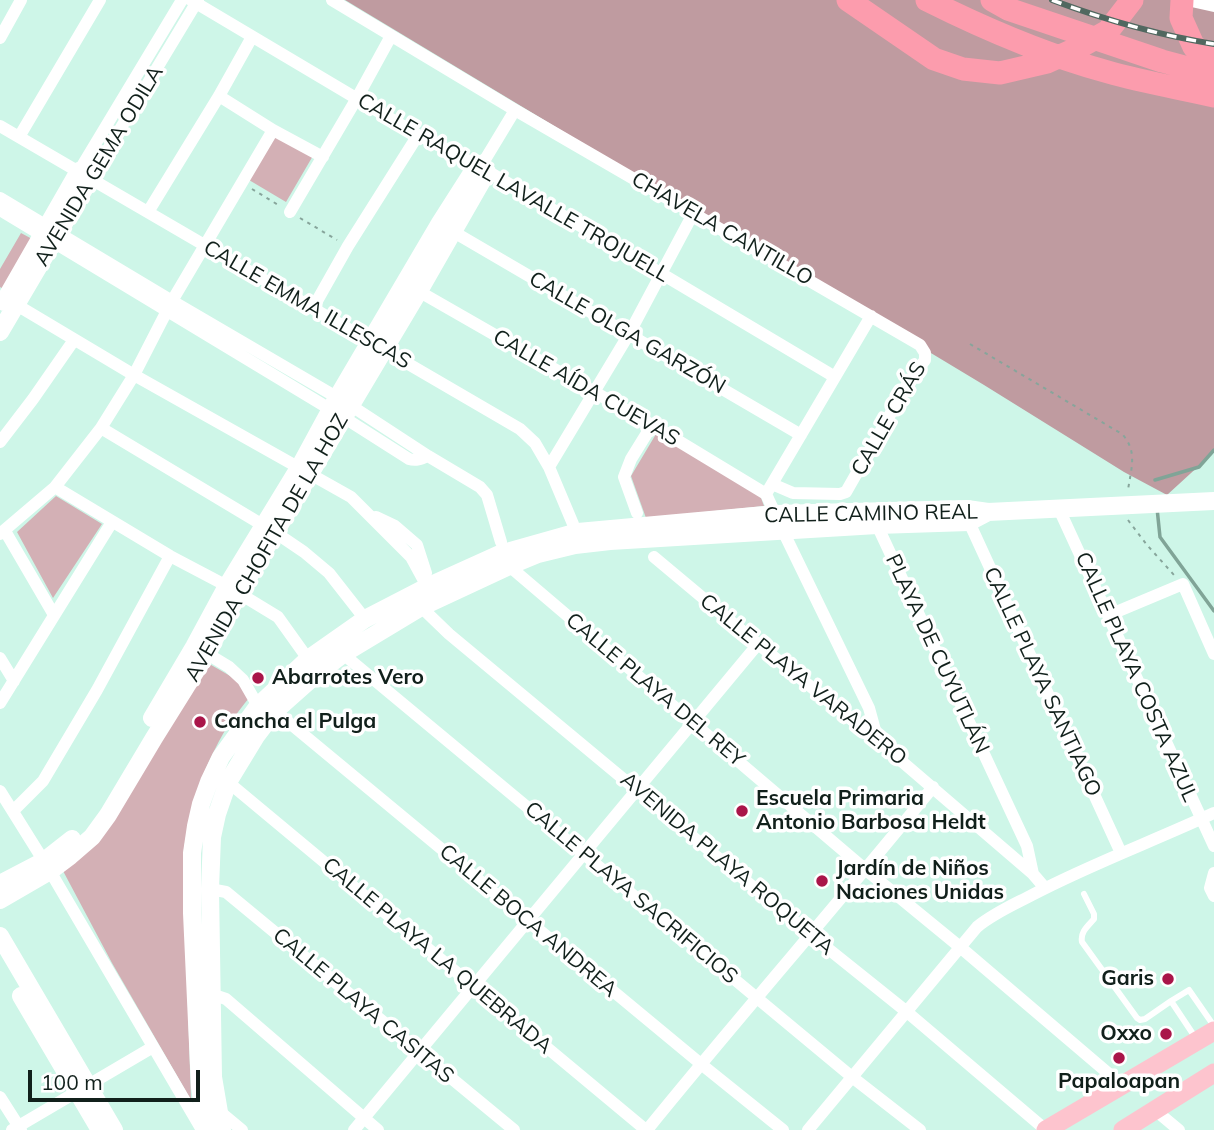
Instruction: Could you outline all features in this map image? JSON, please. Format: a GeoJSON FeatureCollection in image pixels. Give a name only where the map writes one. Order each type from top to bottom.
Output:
{"type":"FeatureCollection","features":[{"type":"Feature","properties":{"kind":"highway"},"geometry":{"type":"LineString","coordinates":[[848,0],[934,59],[963,69],[1000,73],[1047,62],[1108,31],[1132,0]]}},
{"type":"Feature","properties":{"kind":"highway"},"geometry":{"type":"LineString","coordinates":[[927,0],[1043,51],[1109,72],[1214,96]]}},
{"type":"Feature","properties":{"kind":"highway"},"geometry":{"type":"LineString","coordinates":[[992,0],[1007,9],[1136,53],[1214,75]]}},
{"type":"Feature","properties":{"kind":"highway"},"geometry":{"type":"LineString","coordinates":[[1185,0],[1181,18],[1194,47],[1214,56]]}},
{"type":"Feature","properties":{"kind":"main road"},"geometry":{"type":"LineString","coordinates":[[1046,1130],[1208,1033]]}},
{"type":"Feature","properties":{"kind":"main road"},"geometry":{"type":"LineString","coordinates":[[1123,1130],[1214,1073]]}},
{"type":"Feature","properties":{"kind":"street"},"geometry":{"type":"LineString","coordinates":[[0,38],[21,0]]}},
{"type":"Feature","properties":{"kind":"street"},"geometry":{"type":"LineString","coordinates":[[19,137],[100,0]]}},
{"type":"Feature","properties":{"kind":"street","name":"AVENIDA GEMA ODILA"},"geometry":{"type":"LineString","coordinates":[[0,332],[6,302],[51,233],[130,86],[182,0]]}},
{"type":"Feature","properties":{"kind":"street","name":"CHAVELA CANTILLO"},"geometry":{"type":"LineString","coordinates":[[332,0],[515,110],[920,345],[925,353]]}},
{"type":"Feature","properties":{"kind":"street"},"geometry":{"type":"LineString","coordinates":[[1185,0],[1214,6]]}},
{"type":"Feature","properties":{"kind":"street","name":"AVENIDA GEMA ODILA"},"geometry":{"type":"LineString","coordinates":[[84,175],[143,92],[195,1]]}},
{"type":"Feature","properties":{"kind":"street","name":"CALLE RAQUEL LAVALLE TROJUELL"},"geometry":{"type":"LineString","coordinates":[[195,1],[418,135],[483,165],[835,377]]}},
{"type":"Feature","properties":{"kind":"street"},"geometry":{"type":"LineString","coordinates":[[290,212],[391,36]]}},
{"type":"Feature","properties":{"kind":"street"},"geometry":{"type":"LineString","coordinates":[[148,212],[252,37]]}},
{"type":"Feature","properties":{"kind":"street"},"geometry":{"type":"LineString","coordinates":[[130,86],[143,92]]}},
{"type":"Feature","properties":{"kind":"street"},"geometry":{"type":"LineString","coordinates":[[219,96],[323,157]]}},
{"type":"Feature","properties":{"kind":"street","name":"AVENIDA CHOFITA DE LA HOZ"},"geometry":{"type":"LineString","coordinates":[[0,900],[92,837],[108,815],[149,735],[201,650],[233,589],[515,110]]}},
{"type":"Feature","properties":{"kind":"street","name":"CALLE EMMA ILLESCAS"},"geometry":{"type":"LineString","coordinates":[[0,127],[520,429],[535,443],[549,467],[573,524]]}},
{"type":"Feature","properties":{"kind":"street"},"geometry":{"type":"LineString","coordinates":[[54,615],[3,533],[55,487],[101,428],[134,374],[169,305],[273,130]]}},
{"type":"Feature","properties":{"kind":"street"},"geometry":{"type":"LineString","coordinates":[[313,308],[348,246],[418,135]]}},
{"type":"Feature","properties":{"kind":"street","name":"AVENIDA CHOFITA DE LA HOZ"},"geometry":{"type":"LineString","coordinates":[[412,287],[452,231],[483,165]]}},
{"type":"Feature","properties":{"kind":"street"},"geometry":{"type":"LineString","coordinates":[[0,198],[51,233],[341,407],[409,459],[414,461],[428,456],[480,487],[487,495],[501,542]]}},
{"type":"Feature","properties":{"kind":"street"},"geometry":{"type":"LineString","coordinates":[[0,210],[51,233]]}},
{"type":"Feature","properties":{"kind":"street"},"geometry":{"type":"LineString","coordinates":[[549,467],[629,334],[694,212]]}},
{"type":"Feature","properties":{"kind":"street","name":"CALLE OLGA GARZÓN"},"geometry":{"type":"LineString","coordinates":[[452,231],[801,435]]}},
{"type":"Feature","properties":{"kind":"street","name":"CALLE AÍDA CUEVAS"},"geometry":{"type":"LineString","coordinates":[[412,287],[594,393],[769,489]]}},
{"type":"Feature","properties":{"kind":"street","name":"AVENIDA PLAYA ROQUETA"},"geometry":{"type":"LineString","coordinates":[[6,302],[351,497],[411,557],[424,598],[449,634],[1046,1130]]}},
{"type":"Feature","properties":{"kind":"street"},"geometry":{"type":"LineString","coordinates":[[871,317],[769,489],[780,523],[869,708],[878,741]]}},
{"type":"Feature","properties":{"kind":"street"},"geometry":{"type":"LineString","coordinates":[[0,442],[75,340]]}},
{"type":"Feature","properties":{"kind":"street","name":"CALLE CRÁS"},"geometry":{"type":"LineString","coordinates":[[769,489],[793,493],[846,492],[901,394],[925,360],[925,353]]}},
{"type":"Feature","properties":{"kind":"street"},"geometry":{"type":"LineString","coordinates":[[637,513],[624,477],[652,425]]}},
{"type":"Feature","properties":{"kind":"street"},"geometry":{"type":"LineString","coordinates":[[101,428],[304,552],[329,573],[365,620]]}},
{"type":"Feature","properties":{"kind":"street"},"geometry":{"type":"LineString","coordinates":[[55,487],[278,617],[308,659]]}},
{"type":"Feature","properties":{"kind":"street"},"geometry":{"type":"LineString","coordinates":[[1059,509],[1124,510],[1214,501]]}},
{"type":"Feature","properties":{"kind":"street","name":"CALLE CAMINO REAL"},"geometry":{"type":"LineString","coordinates":[[222,1130],[213,1077],[210,889],[212,837],[228,782],[256,736],[267,708],[424,598],[500,554],[578,533],[1059,509]]}},
{"type":"Feature","properties":{"kind":"street","name":"CALLE PLAYA COSTA AZUL"},"geometry":{"type":"LineString","coordinates":[[1059,509],[1214,846]]}},
{"type":"Feature","properties":{"kind":"street","name":"CALLE PLAYA SANTIAGO"},"geometry":{"type":"LineString","coordinates":[[968,515],[1121,853]]}},
{"type":"Feature","properties":{"kind":"street","name":"PLAYA DE CUYUTLÁN"},"geometry":{"type":"LineString","coordinates":[[876,518],[1027,846],[1033,874]]}},
{"type":"Feature","properties":{"kind":"street"},"geometry":{"type":"LineString","coordinates":[[0,703],[112,522]]}},
{"type":"Feature","properties":{"kind":"street","name":"CALLE CAMINO REAL"},"geometry":{"type":"LineString","coordinates":[[204,1130],[192,913],[192,853],[198,815],[221,757],[308,659],[365,620],[538,554],[575,545],[780,523]]}},
{"type":"Feature","properties":{"kind":"street"},"geometry":{"type":"LineString","coordinates":[[13,810],[43,781],[97,690],[170,556]]}},
{"type":"Feature","properties":{"kind":"street","name":"CALLE PLAYA VARADERO"},"geometry":{"type":"LineString","coordinates":[[654,556],[933,787],[1033,874],[1045,888]]}},
{"type":"Feature","properties":{"kind":"street","name":"CALLE PLAYA DEL REY"},"geometry":{"type":"LineString","coordinates":[[509,566],[1122,1085]]}},
{"type":"Feature","properties":{"kind":"street"},"geometry":{"type":"LineString","coordinates":[[1109,615],[1183,584],[1214,654]]}},
{"type":"Feature","properties":{"kind":"street"},"geometry":{"type":"LineString","coordinates":[[354,1130],[758,644]]}},
{"type":"Feature","properties":{"kind":"street","name":"CALLE BOCA ANDREA"},"geometry":{"type":"LineString","coordinates":[[201,650],[229,667],[267,708],[783,1130]]}},
{"type":"Feature","properties":{"kind":"street","name":"CALLE PLAYA SACRIFICIOS"},"geometry":{"type":"LineString","coordinates":[[343,654],[852,1077],[920,1130]]}},
{"type":"Feature","properties":{"kind":"street"},"geometry":{"type":"LineString","coordinates":[[0,658],[14,681]]}},
{"type":"Feature","properties":{"kind":"street","name":"CALLE PLAYA LA QUEBRADA"},"geometry":{"type":"LineString","coordinates":[[228,782],[647,1130]]}},
{"type":"Feature","properties":{"kind":"street"},"geometry":{"type":"LineString","coordinates":[[647,1130],[933,787]]}},
{"type":"Feature","properties":{"kind":"street"},"geometry":{"type":"LineString","coordinates":[[0,791],[204,1130]]}},
{"type":"Feature","properties":{"kind":"street"},"geometry":{"type":"LineString","coordinates":[[808,1130],[977,927],[990,916],[1121,853],[1214,813]]}},
{"type":"Feature","properties":{"kind":"street","name":"AVENIDA CHOFITA DE LA HOZ"},"geometry":{"type":"LineString","coordinates":[[0,884],[47,866]]}},
{"type":"Feature","properties":{"kind":"street"},"geometry":{"type":"LineString","coordinates":[[1214,873],[1210,888],[1214,896]]}},
{"type":"Feature","properties":{"kind":"street","name":"CALLE PLAYA CASITAS"},"geometry":{"type":"LineString","coordinates":[[210,889],[226,892],[514,1130]]}},
{"type":"Feature","properties":{"kind":"street"},"geometry":{"type":"LineString","coordinates":[[0,936],[83,1088],[100,1130]]}},
{"type":"Feature","properties":{"kind":"street"},"geometry":{"type":"LineString","coordinates":[[0,960],[83,1088],[114,1130]]}},
{"type":"Feature","properties":{"kind":"street"},"geometry":{"type":"LineString","coordinates":[[211,994],[226,999],[378,1130]]}},
{"type":"Feature","properties":{"kind":"street"},"geometry":{"type":"LineString","coordinates":[[0,1097],[17,1129],[153,1047]]}},
{"type":"Feature","properties":{"kind":"street"},"geometry":{"type":"LineString","coordinates":[[218,1110],[242,1130]]}},
{"type":"Feature","properties":{"kind":"street"},"geometry":{"type":"LineString","coordinates":[[1155,1110],[1179,1130]]}},
{"type":"Feature","properties":{"kind":"lane"},"geometry":{"type":"LineString","coordinates":[[1084,894],[1094,919],[1083,932],[1082,942],[1136,1018],[1145,1019],[1189,990],[1208,1033]]}},
{"type":"Feature","properties":{"kind":"lane"},"geometry":{"type":"LineString","coordinates":[[1171,1001],[1208,1033]]}},
{"type":"Feature","properties":{"kind":"path"},"geometry":{"type":"LineString","coordinates":[[970,344],[1122,434],[1133,452],[1124,510],[1153,553],[1183,584]]}},
{"type":"Feature","properties":{"kind":"shaded area"},"geometry":{"type":"Polygon","coordinates":[[[345,0],[1214,0],[1214,452],[1167,495],[1124,472],[345,0]]]}},
{"type":"Feature","properties":{"kind":"shaded area"},"geometry":{"type":"Polygon","coordinates":[[[277,134],[314,154],[286,202],[249,180],[277,134]]]}},
{"type":"Feature","properties":{"kind":"shaded area"},"geometry":{"type":"Polygon","coordinates":[[[21,233],[34,240],[5,290],[0,287],[0,269],[21,233]]]}},
{"type":"Feature","properties":{"kind":"shaded area"},"geometry":{"type":"Polygon","coordinates":[[[656,434],[760,495],[764,506],[646,518],[631,476],[656,434]]]}},
{"type":"Feature","properties":{"kind":"shaded area"},"geometry":{"type":"Polygon","coordinates":[[[56,496],[102,524],[53,598],[17,532],[56,496]]]}},
{"type":"Feature","properties":{"kind":"shaded area"},"geometry":{"type":"Polygon","coordinates":[[[206,662],[232,677],[252,694],[226,729],[208,764],[192,808],[185,840],[183,857],[191,1100],[112,963],[62,869],[206,662]]]}},
{"type":"Feature","properties":{"kind":"waterway"},"geometry":{"type":"LineString","coordinates":[[1155,480],[1199,467],[1214,450]]}},
{"type":"Feature","properties":{"kind":"waterway"},"geometry":{"type":"LineString","coordinates":[[1157,508],[1160,537],[1214,611]]}},
{"type":"Feature","properties":{"kind":"railway"},"geometry":{"type":"LineString","coordinates":[[1052,0],[1132,26],[1214,44]]}},
{"type":"Feature","properties":{"kind":"place","name":"Abarrotes Vero"},"geometry":{"type":"Point","coordinates":[258,678]}},
{"type":"Feature","properties":{"kind":"place","name":"Cancha el Pulga"},"geometry":{"type":"Point","coordinates":[200,722]}},
{"type":"Feature","properties":{"kind":"place","name":"Escuela Primaria Antonio Barbosa Heldt"},"geometry":{"type":"Point","coordinates":[742,811]}},
{"type":"Feature","properties":{"kind":"place","name":"Jardín de Niños Naciones Unidas"},"geometry":{"type":"Point","coordinates":[822,881]}},
{"type":"Feature","properties":{"kind":"place","name":"Garis"},"geometry":{"type":"Point","coordinates":[1168,979]}},
{"type":"Feature","properties":{"kind":"place","name":"Oxxo"},"geometry":{"type":"Point","coordinates":[1166,1034]}},
{"type":"Feature","properties":{"kind":"place","name":"Papaloapan"},"geometry":{"type":"Point","coordinates":[1119,1058]}}]}
